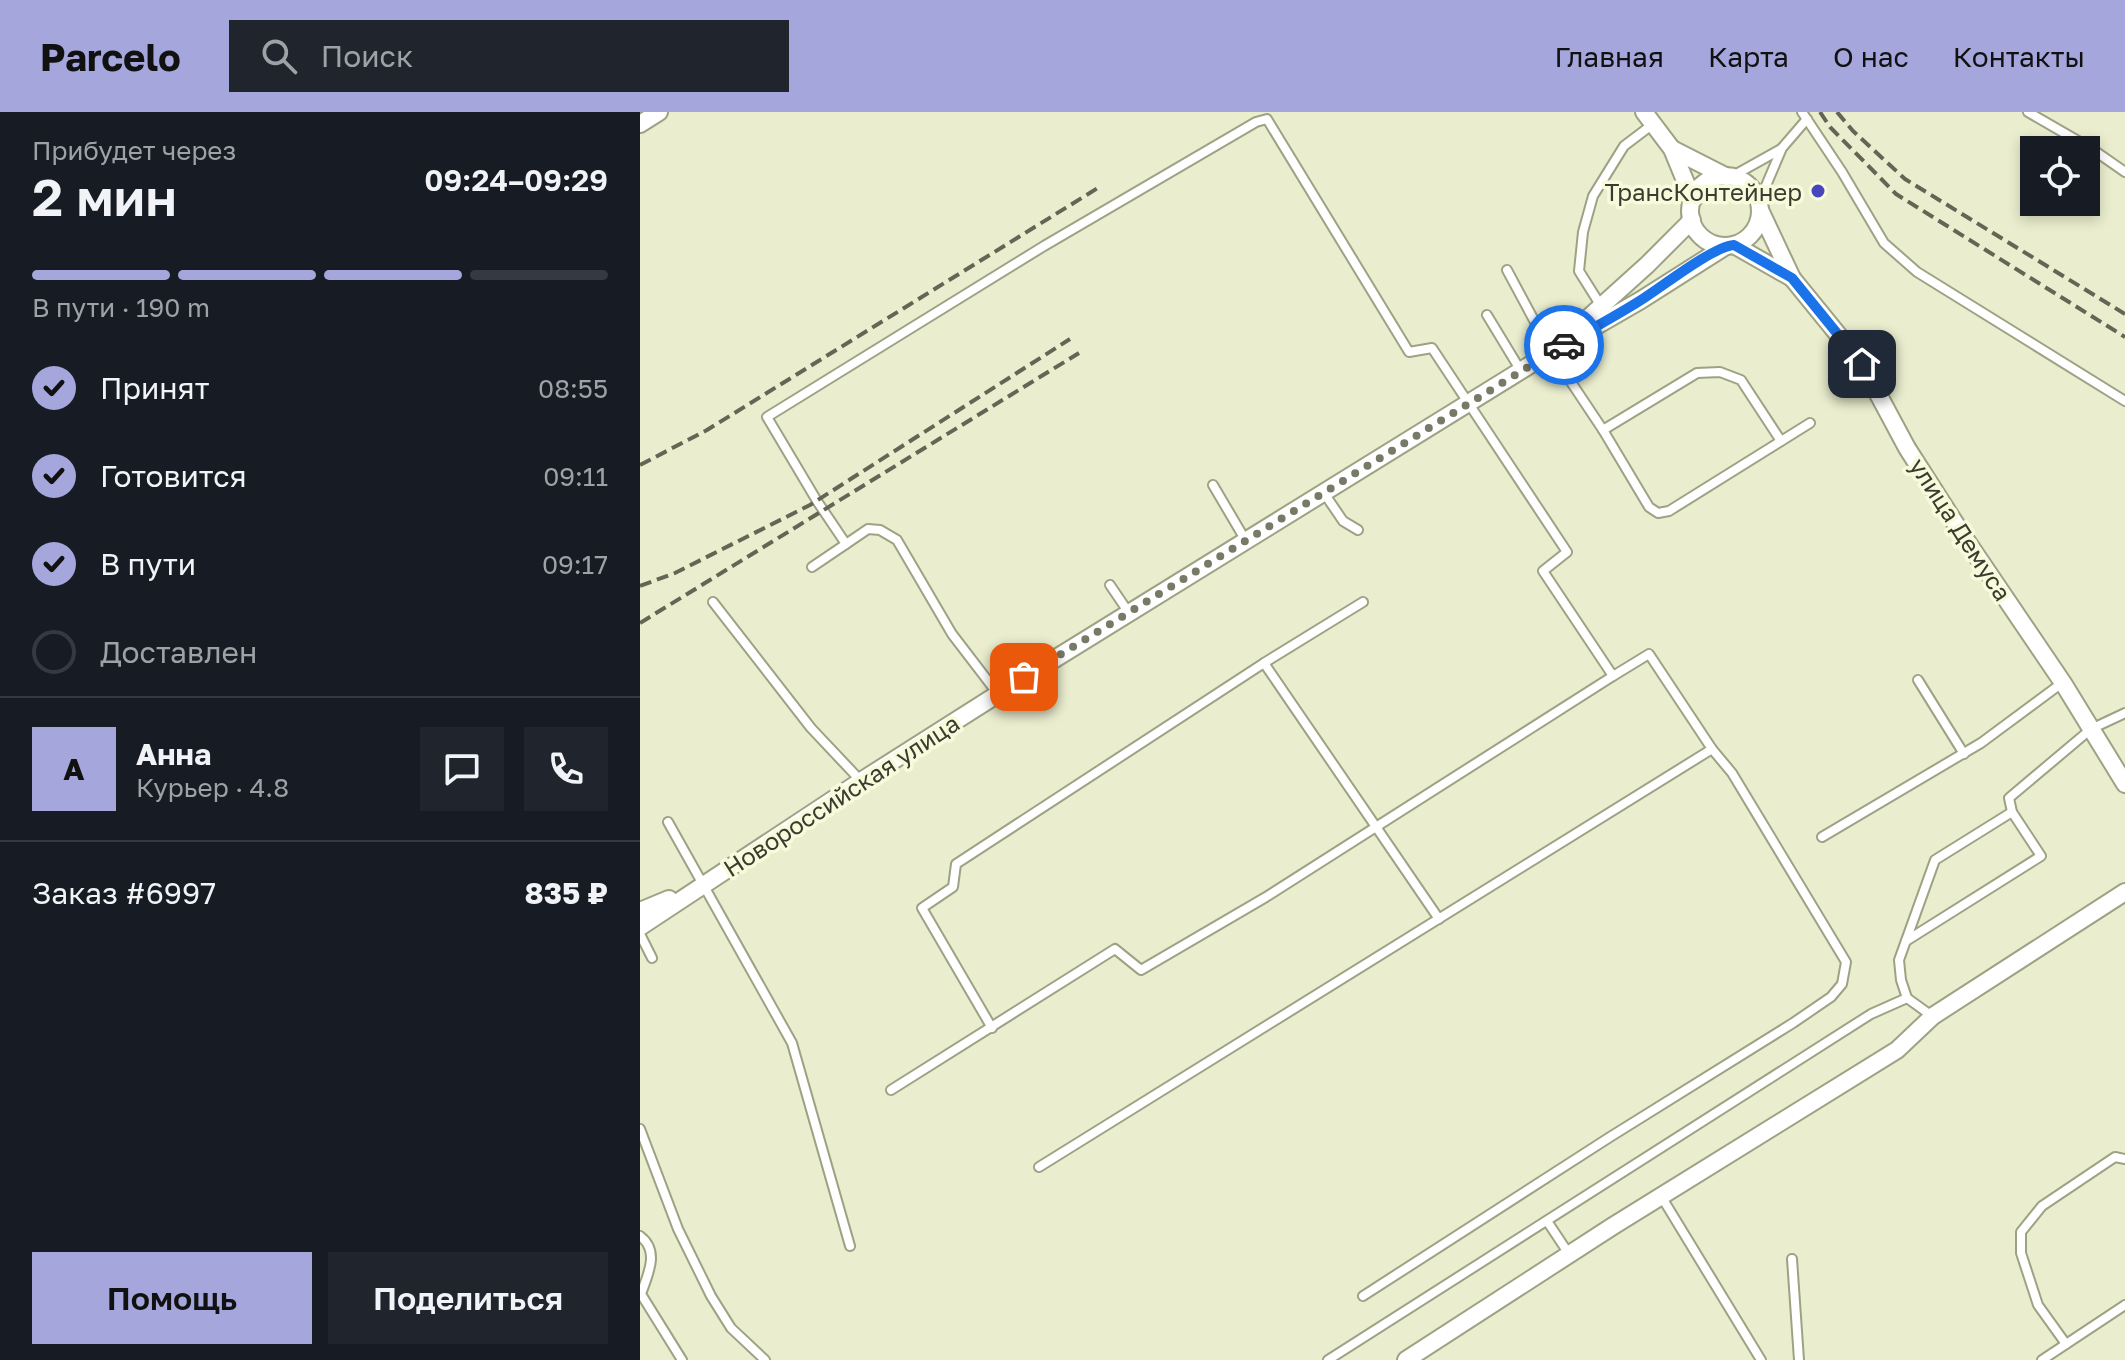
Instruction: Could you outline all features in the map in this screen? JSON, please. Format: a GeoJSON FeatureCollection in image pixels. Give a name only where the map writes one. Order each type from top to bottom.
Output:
{"type":"FeatureCollection","features":[{"type":"Feature","properties":{"kind":"street"},"geometry":{"type":"LineString","coordinates":[[640,124],[659,112]]}},
{"type":"Feature","properties":{"kind":"street"},"geometry":{"type":"LineString","coordinates":[[1649,118],[1672,149],[1693,200],[1692,220],[1704,239],[1718,245],[1741,242],[1757,225],[1760,206]]}},
{"type":"Feature","properties":{"kind":"street"},"geometry":{"type":"LineString","coordinates":[[1672,149],[1746,183],[1756,195],[1792,278]]}},
{"type":"Feature","properties":{"kind":"street"},"geometry":{"type":"LineString","coordinates":[[1693,200],[1703,185],[1716,178],[1729,177]]}},
{"type":"Feature","properties":{"kind":"street"},"geometry":{"type":"LineString","coordinates":[[1551,352],[1692,220]]}},
{"type":"Feature","properties":{"kind":"street"},"geometry":{"type":"LineString","coordinates":[[1551,352],[1730,245]]}},
{"type":"Feature","properties":{"kind":"street"},"geometry":{"type":"LineString","coordinates":[[1730,245],[1792,278]]}},
{"type":"Feature","properties":{"kind":"street","name":"улица Демуса"},"geometry":{"type":"LineString","coordinates":[[1792,278],[1862,364],[1907,448],[2063,683],[2125,784]]}},
{"type":"Feature","properties":{"kind":"street","name":"Новороссийская улица"},"geometry":{"type":"LineString","coordinates":[[640,927],[998,694],[1551,352]]}},
{"type":"Feature","properties":{"kind":"street","name":"Новороссийская улица"},"geometry":{"type":"LineString","coordinates":[[640,911],[704,885]]}},
{"type":"Feature","properties":{"kind":"street"},"geometry":{"type":"LineString","coordinates":[[1406,1360],[1569,1254],[1897,1050],[1933,1016],[2125,892]]}},
{"type":"Feature","properties":{"kind":"lane"},"geometry":{"type":"LineString","coordinates":[[2028,112],[2125,172]]}},
{"type":"Feature","properties":{"kind":"lane"},"geometry":{"type":"LineString","coordinates":[[1760,206],[1782,148],[1805,115],[1884,243],[1917,272],[2125,401]]}},
{"type":"Feature","properties":{"kind":"lane"},"geometry":{"type":"LineString","coordinates":[[1601,306],[1579,271],[1583,232],[1593,196],[1624,146],[1649,118]]}},
{"type":"Feature","properties":{"kind":"lane"},"geometry":{"type":"LineString","coordinates":[[846,544],[767,417],[1044,246],[1256,122],[1267,119],[1409,352],[1432,348],[1567,552],[1543,571],[1613,676]]}},
{"type":"Feature","properties":{"kind":"lane"},"geometry":{"type":"LineString","coordinates":[[1729,177],[1782,148]]}},
{"type":"Feature","properties":{"kind":"lane"},"geometry":{"type":"LineString","coordinates":[[1507,270],[1551,352],[1649,507],[1658,513],[1669,511],[1810,423]]}},
{"type":"Feature","properties":{"kind":"lane"},"geometry":{"type":"LineString","coordinates":[[1487,315],[1521,371]]}},
{"type":"Feature","properties":{"kind":"lane"},"geometry":{"type":"LineString","coordinates":[[1603,430],[1697,373],[1720,372],[1741,380],[1781,441]]}},
{"type":"Feature","properties":{"kind":"lane"},"geometry":{"type":"LineString","coordinates":[[1213,485],[1246,541]]}},
{"type":"Feature","properties":{"kind":"lane"},"geometry":{"type":"LineString","coordinates":[[1324,492],[1343,521],[1358,530]]}},
{"type":"Feature","properties":{"kind":"lane"},"geometry":{"type":"LineString","coordinates":[[812,567],[868,529],[880,530],[897,540],[952,634],[998,694]]}},
{"type":"Feature","properties":{"kind":"lane"},"geometry":{"type":"LineString","coordinates":[[1110,585],[1129,613]]}},
{"type":"Feature","properties":{"kind":"lane"},"geometry":{"type":"LineString","coordinates":[[713,602],[811,728],[861,781]]}},
{"type":"Feature","properties":{"kind":"lane"},"geometry":{"type":"LineString","coordinates":[[992,1028],[922,908],[953,887],[956,864],[1363,602]]}},
{"type":"Feature","properties":{"kind":"lane"},"geometry":{"type":"LineString","coordinates":[[891,1090],[1115,949],[1141,970],[1266,897],[1649,654],[1712,749],[1732,773],[1846,962],[1842,984],[1831,997],[1793,1023],[1363,1296]]}},
{"type":"Feature","properties":{"kind":"lane"},"geometry":{"type":"LineString","coordinates":[[1264,663],[1439,919]]}},
{"type":"Feature","properties":{"kind":"lane"},"geometry":{"type":"LineString","coordinates":[[1918,680],[1964,754]]}},
{"type":"Feature","properties":{"kind":"lane"},"geometry":{"type":"LineString","coordinates":[[1822,837],[1964,754],[2063,683]]}},
{"type":"Feature","properties":{"kind":"lane"},"geometry":{"type":"LineString","coordinates":[[1905,942],[2041,856],[2012,812],[2009,798],[2091,729],[2125,713]]}},
{"type":"Feature","properties":{"kind":"lane"},"geometry":{"type":"LineString","coordinates":[[1039,1167],[1712,749]]}},
{"type":"Feature","properties":{"kind":"lane"},"geometry":{"type":"LineString","coordinates":[[1933,1016],[1907,998],[1899,960],[1935,860],[2012,812]]}},
{"type":"Feature","properties":{"kind":"lane"},"geometry":{"type":"LineString","coordinates":[[668,822],[792,1043],[850,1246]]}},
{"type":"Feature","properties":{"kind":"lane"},"geometry":{"type":"LineString","coordinates":[[640,934],[652,958]]}},
{"type":"Feature","properties":{"kind":"lane"},"geometry":{"type":"LineString","coordinates":[[1328,1360],[1871,1014],[1907,998]]}},
{"type":"Feature","properties":{"kind":"lane"},"geometry":{"type":"LineString","coordinates":[[640,1129],[678,1229],[711,1296],[731,1328],[765,1360]]}},
{"type":"Feature","properties":{"kind":"lane"},"geometry":{"type":"LineString","coordinates":[[2066,1344],[2038,1305],[2021,1253],[2021,1232],[2042,1206],[2115,1157],[2125,1159]]}},
{"type":"Feature","properties":{"kind":"lane"},"geometry":{"type":"LineString","coordinates":[[1661,1196],[1761,1360]]}},
{"type":"Feature","properties":{"kind":"lane"},"geometry":{"type":"LineString","coordinates":[[1547,1221],[1569,1254]]}},
{"type":"Feature","properties":{"kind":"lane"},"geometry":{"type":"LineString","coordinates":[[640,1236],[652,1249],[650,1269],[640,1294],[682,1360]]}},
{"type":"Feature","properties":{"kind":"lane"},"geometry":{"type":"LineString","coordinates":[[1792,1259],[1799,1360]]}},
{"type":"Feature","properties":{"kind":"lane"},"geometry":{"type":"LineString","coordinates":[[2042,1360],[2125,1305]]}},
{"type":"Feature","properties":{"kind":"railway"},"geometry":{"type":"LineString","coordinates":[[1820,112],[1830,127],[1896,194],[2125,337]]}},
{"type":"Feature","properties":{"kind":"railway"},"geometry":{"type":"LineString","coordinates":[[1837,112],[1905,179],[2125,314]]}},
{"type":"Feature","properties":{"kind":"railway"},"geometry":{"type":"LineString","coordinates":[[640,465],[707,430],[1101,186]]}},
{"type":"Feature","properties":{"kind":"railway"},"geometry":{"type":"LineString","coordinates":[[640,586],[675,573],[810,505],[1070,339]]}},
{"type":"Feature","properties":{"kind":"railway"},"geometry":{"type":"LineString","coordinates":[[640,623],[1079,353]]}},
{"type":"Feature","properties":{"kind":"way so far"},"geometry":{"type":"LineString","coordinates":[[1024,677],[1564,345]]}},
{"type":"Feature","properties":{"kind":"place","name":"ТрансКонтейнер"},"geometry":{"type":"Point","coordinates":[1818,191]}},
{"type":"Feature","properties":{"kind":"route"},"geometry":{"type":"LineString","coordinates":[[1564,345],[1708,256],[1734,245],[1792,278],[1862,364]]}}]}
